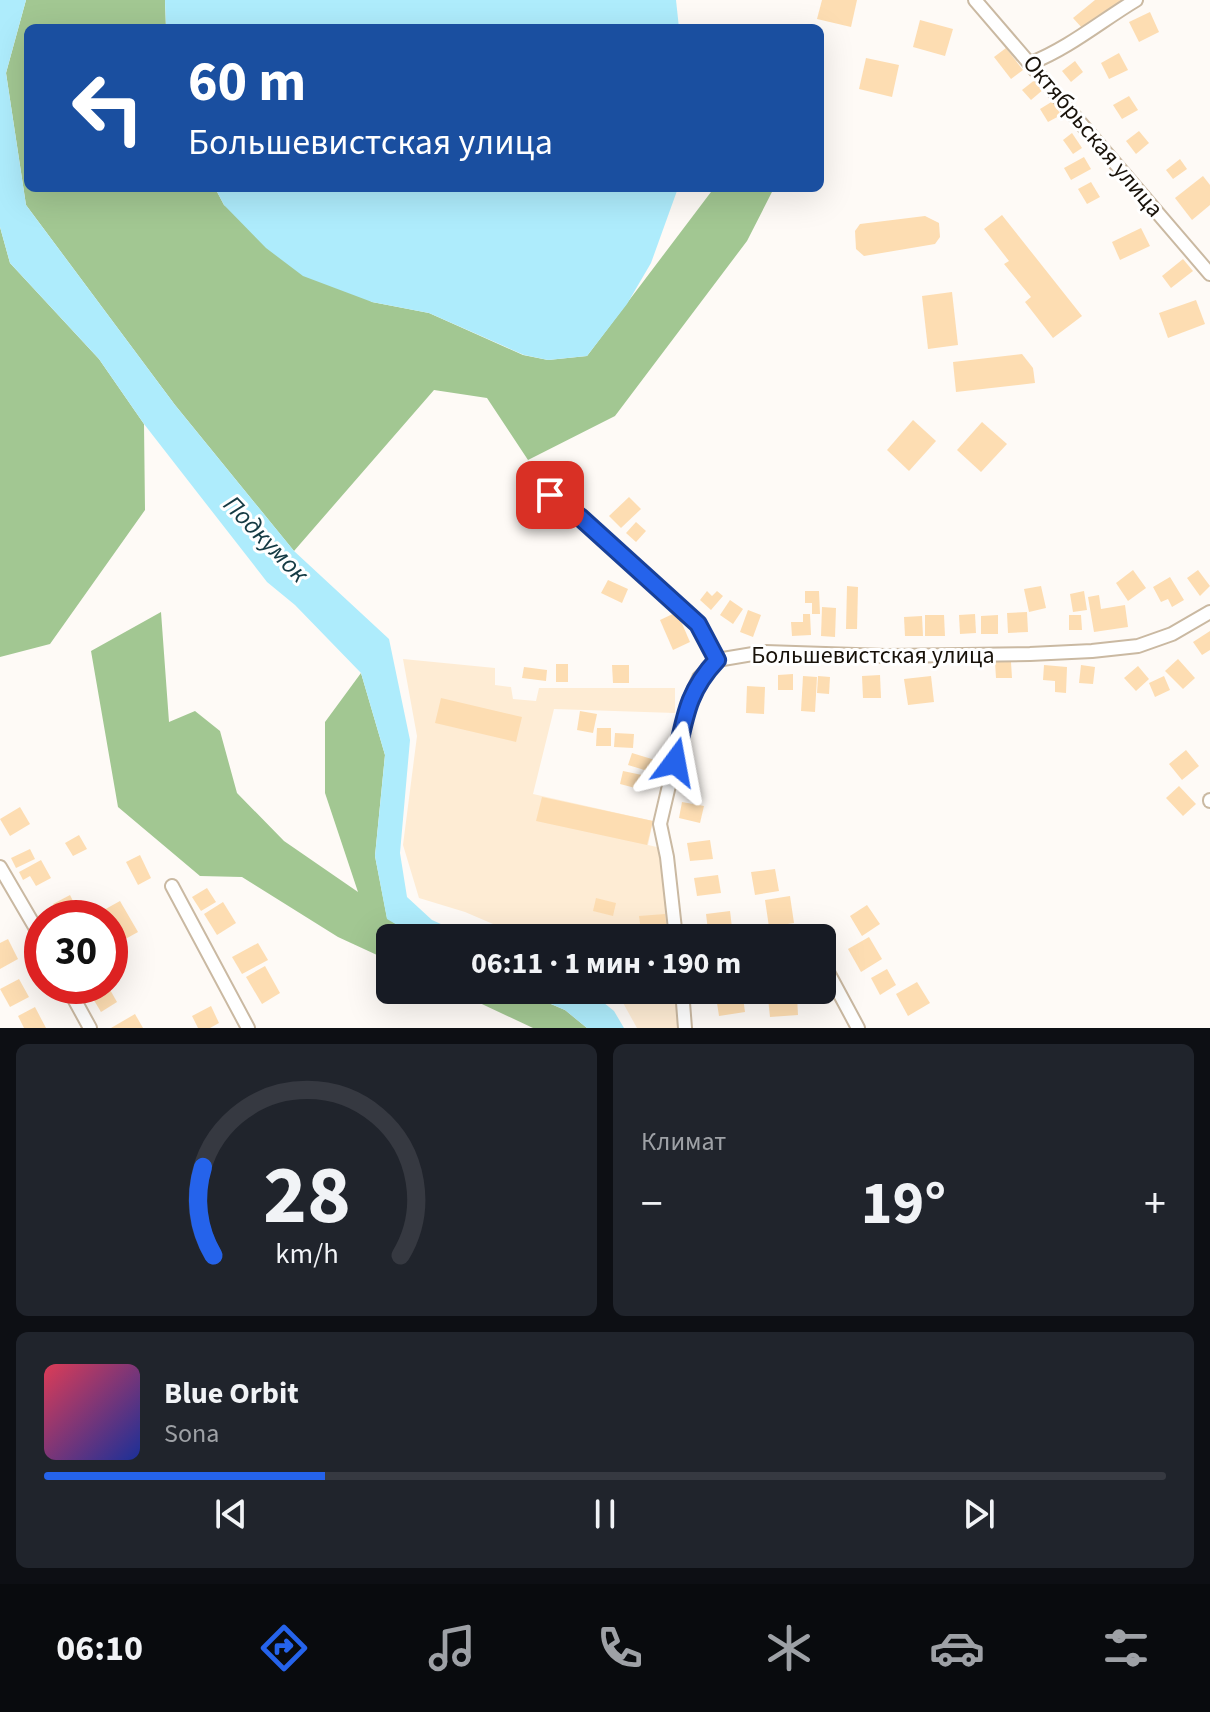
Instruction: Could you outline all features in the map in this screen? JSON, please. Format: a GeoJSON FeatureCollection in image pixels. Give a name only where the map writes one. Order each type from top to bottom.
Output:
{"type":"FeatureCollection","features":[{"type":"Feature","properties":{"kind":"street","name":"Октябрьская улица"},"geometry":{"type":"LineString","coordinates":[[975,0],[1210,274]]}},
{"type":"Feature","properties":{"kind":"street"},"geometry":{"type":"LineString","coordinates":[[1031,63],[1059,52],[1136,0]]}},
{"type":"Feature","properties":{"kind":"street","name":"Большевистская улица"},"geometry":{"type":"LineString","coordinates":[[550,495],[580,517],[698,624],[717,660],[765,652],[886,656],[1092,651],[1138,646],[1172,634],[1210,612]]}},
{"type":"Feature","properties":{"kind":"street"},"geometry":{"type":"LineString","coordinates":[[674,924],[660,824],[689,700],[699,678],[717,660]]}},
{"type":"Feature","properties":{"kind":"street"},"geometry":{"type":"LineString","coordinates":[[0,867],[24,908]]}},
{"type":"Feature","properties":{"kind":"street"},"geometry":{"type":"LineString","coordinates":[[172,886],[248,1028]]}},
{"type":"Feature","properties":{"kind":"street"},"geometry":{"type":"LineString","coordinates":[[836,987],[858,1028]]}},
{"type":"Feature","properties":{"kind":"street"},"geometry":{"type":"LineString","coordinates":[[77,1004],[90,1028]]}},
{"type":"Feature","properties":{"kind":"street"},"geometry":{"type":"LineString","coordinates":[[683,1004],[685,1028]]}},
{"type":"Feature","properties":{"kind":"shaded area"},"geometry":{"type":"Polygon","coordinates":[[[403,659],[495,668],[495,685],[511,687],[513,699],[536,701],[539,688],[675,688],[675,713],[554,709],[533,794],[653,821],[648,845],[670,850],[677,924],[493,924],[419,898],[403,845],[417,736],[403,659]]]}},
{"type":"Feature","properties":{"kind":"shaded area"},"geometry":{"type":"Polygon","coordinates":[[[624,1004],[684,1004],[685,1028],[637,1028],[624,1004]]]}},
{"type":"Feature","properties":{"kind":"green space"},"geometry":{"type":"Polygon","coordinates":[[[26,0],[165,0],[166,24],[24,24],[24,192],[6,73],[26,0]]]}},
{"type":"Feature","properties":{"kind":"green space"},"geometry":{"type":"Polygon","coordinates":[[[24,192],[217,192],[224,205],[372,302],[429,313],[523,355],[548,360],[587,356],[711,192],[772,192],[747,241],[615,416],[528,460],[487,398],[434,390],[294,551],[175,405],[26,205],[24,192]]]}},
{"type":"Feature","properties":{"kind":"green space"},"geometry":{"type":"Polygon","coordinates":[[[0,227],[10,263],[99,359],[144,424],[145,510],[50,644],[0,657],[0,227]]]}},
{"type":"Feature","properties":{"kind":"green space"},"geometry":{"type":"Polygon","coordinates":[[[161,612],[169,722],[195,711],[220,731],[237,793],[284,841],[358,892],[325,793],[325,722],[361,673],[385,755],[375,856],[387,918],[397,924],[376,924],[376,955],[338,937],[242,877],[200,876],[118,807],[91,651],[161,612]]]}},
{"type":"Feature","properties":{"kind":"green space"},"geometry":{"type":"Polygon","coordinates":[[[482,1004],[551,1004],[565,1010],[587,1028],[533,1028],[482,1004]]]}},
{"type":"Feature","properties":{"kind":"water","name":"Подкумок"},"geometry":{"type":"Polygon","coordinates":[[[0,0],[26,0],[6,73],[26,205],[175,405],[294,551],[389,639],[410,740],[400,853],[407,897],[432,920],[441,924],[395,924],[387,919],[375,856],[385,755],[361,673],[295,605],[267,582],[144,424],[99,359],[10,263],[0,227],[0,0]]]}},
{"type":"Feature","properties":{"kind":"water"},"geometry":{"type":"Polygon","coordinates":[[[165,0],[676,0],[679,24],[166,24],[165,0]]]}},
{"type":"Feature","properties":{"kind":"water"},"geometry":{"type":"Polygon","coordinates":[[[217,192],[677,192],[651,263],[627,304],[587,356],[548,360],[524,355],[429,313],[372,302],[303,276],[266,248],[224,205],[217,192]]]}},
{"type":"Feature","properties":{"kind":"water"},"geometry":{"type":"Polygon","coordinates":[[[551,1004],[605,1004],[614,1011],[624,1028],[587,1028],[565,1010],[551,1004]]]}},
{"type":"Feature","properties":{"kind":"building"},"geometry":{"type":"Polygon","coordinates":[[[822,0],[857,0],[851,27],[817,19],[822,0]]]}},
{"type":"Feature","properties":{"kind":"building"},"geometry":{"type":"Polygon","coordinates":[[[1095,0],[1122,0],[1083,29],[1073,18],[1095,0]]]}},
{"type":"Feature","properties":{"kind":"building"},"geometry":{"type":"Polygon","coordinates":[[[1150,12],[1159,32],[1139,42],[1129,22],[1150,12]]]}},
{"type":"Feature","properties":{"kind":"building"},"geometry":{"type":"Polygon","coordinates":[[[920,20],[953,29],[945,56],[913,47],[920,20]]]}},
{"type":"Feature","properties":{"kind":"building"},"geometry":{"type":"Polygon","coordinates":[[[1006,48],[1023,70],[1011,79],[994,57],[1006,48]]]}},
{"type":"Feature","properties":{"kind":"building"},"geometry":{"type":"Polygon","coordinates":[[[1119,53],[1128,70],[1109,79],[1101,63],[1119,53]]]}},
{"type":"Feature","properties":{"kind":"building"},"geometry":{"type":"Polygon","coordinates":[[[866,58],[899,65],[892,97],[859,89],[866,58]]]}},
{"type":"Feature","properties":{"kind":"building"},"geometry":{"type":"Polygon","coordinates":[[[1075,61],[1083,72],[1071,82],[1062,71],[1075,61]]]}},
{"type":"Feature","properties":{"kind":"building"},"geometry":{"type":"Polygon","coordinates":[[[1036,79],[1044,89],[1031,100],[1022,90],[1036,79]]]}},
{"type":"Feature","properties":{"kind":"building"},"geometry":{"type":"Polygon","coordinates":[[[1129,96],[1138,110],[1122,119],[1113,105],[1129,96]]]}},
{"type":"Feature","properties":{"kind":"building"},"geometry":{"type":"Polygon","coordinates":[[[1053,101],[1061,115],[1048,122],[1040,109],[1053,101]]]}},
{"type":"Feature","properties":{"kind":"building"},"geometry":{"type":"Polygon","coordinates":[[[1139,131],[1149,143],[1136,154],[1126,141],[1139,131]]]}},
{"type":"Feature","properties":{"kind":"building"},"geometry":{"type":"Polygon","coordinates":[[[1072,133],[1082,148],[1073,154],[1063,140],[1072,133]]]}},
{"type":"Feature","properties":{"kind":"building"},"geometry":{"type":"Polygon","coordinates":[[[1084,157],[1091,169],[1071,180],[1064,168],[1084,157]]]}},
{"type":"Feature","properties":{"kind":"building"},"geometry":{"type":"Polygon","coordinates":[[[1180,159],[1187,169],[1173,179],[1166,170],[1180,159]]]}},
{"type":"Feature","properties":{"kind":"building"},"geometry":{"type":"Polygon","coordinates":[[[1203,176],[1210,185],[1210,205],[1192,220],[1175,198],[1203,176]]]}},
{"type":"Feature","properties":{"kind":"building"},"geometry":{"type":"Polygon","coordinates":[[[1091,182],[1100,197],[1087,204],[1078,189],[1091,182]]]}},
{"type":"Feature","properties":{"kind":"building"},"geometry":{"type":"Polygon","coordinates":[[[1002,215],[1082,316],[1053,338],[1025,302],[1031,297],[1004,264],[1009,261],[984,229],[1002,215]]]}},
{"type":"Feature","properties":{"kind":"building"},"geometry":{"type":"Polygon","coordinates":[[[925,216],[939,223],[940,237],[935,244],[864,256],[856,249],[855,231],[860,224],[925,216]]]}},
{"type":"Feature","properties":{"kind":"building"},"geometry":{"type":"Polygon","coordinates":[[[1141,228],[1150,246],[1120,260],[1112,242],[1141,228]]]}},
{"type":"Feature","properties":{"kind":"building"},"geometry":{"type":"Polygon","coordinates":[[[1183,259],[1193,271],[1171,288],[1162,276],[1183,259]]]}},
{"type":"Feature","properties":{"kind":"building"},"geometry":{"type":"Polygon","coordinates":[[[952,292],[958,345],[928,349],[922,296],[952,292]]]}},
{"type":"Feature","properties":{"kind":"building"},"geometry":{"type":"Polygon","coordinates":[[[1196,300],[1205,324],[1168,338],[1159,313],[1196,300]]]}},
{"type":"Feature","properties":{"kind":"building"},"geometry":{"type":"Polygon","coordinates":[[[1022,354],[1033,368],[1035,383],[956,392],[953,362],[1022,354]]]}},
{"type":"Feature","properties":{"kind":"building"},"geometry":{"type":"Polygon","coordinates":[[[913,420],[936,441],[909,471],[887,450],[913,420]]]}},
{"type":"Feature","properties":{"kind":"building"},"geometry":{"type":"Polygon","coordinates":[[[982,422],[1007,444],[981,472],[957,450],[982,422]]]}},
{"type":"Feature","properties":{"kind":"building"},"geometry":{"type":"Polygon","coordinates":[[[629,497],[641,509],[621,528],[609,516],[629,497]]]}},
{"type":"Feature","properties":{"kind":"building"},"geometry":{"type":"Polygon","coordinates":[[[636,522],[646,531],[636,542],[626,533],[636,522]]]}},
{"type":"Feature","properties":{"kind":"building"},"geometry":{"type":"Polygon","coordinates":[[[1133,570],[1146,588],[1128,601],[1116,583],[1133,570]]]}},
{"type":"Feature","properties":{"kind":"building"},"geometry":{"type":"Polygon","coordinates":[[[1198,570],[1210,586],[1200,596],[1187,578],[1198,570]]]}},
{"type":"Feature","properties":{"kind":"building"},"geometry":{"type":"Polygon","coordinates":[[[1170,577],[1184,600],[1172,607],[1168,599],[1161,602],[1153,587],[1170,577]]]}},
{"type":"Feature","properties":{"kind":"building"},"geometry":{"type":"Polygon","coordinates":[[[608,580],[628,589],[622,603],[601,593],[608,580]]]}},
{"type":"Feature","properties":{"kind":"building"},"geometry":{"type":"Polygon","coordinates":[[[847,586],[858,587],[857,629],[846,629],[847,586]]]}},
{"type":"Feature","properties":{"kind":"building"},"geometry":{"type":"Polygon","coordinates":[[[1041,586],[1046,608],[1029,612],[1024,589],[1041,586]]]}},
{"type":"Feature","properties":{"kind":"building"},"geometry":{"type":"Polygon","coordinates":[[[707,591],[712,596],[717,591],[723,596],[711,610],[700,600],[707,591]]]}},
{"type":"Feature","properties":{"kind":"building"},"geometry":{"type":"Polygon","coordinates":[[[805,591],[819,591],[820,614],[812,614],[812,603],[805,603],[805,591]]]}},
{"type":"Feature","properties":{"kind":"building"},"geometry":{"type":"Polygon","coordinates":[[[1084,591],[1087,610],[1073,612],[1070,594],[1084,591]]]}},
{"type":"Feature","properties":{"kind":"building"},"geometry":{"type":"Polygon","coordinates":[[[1099,595],[1101,609],[1125,605],[1128,627],[1094,632],[1088,597],[1099,595]]]}},
{"type":"Feature","properties":{"kind":"building"},"geometry":{"type":"Polygon","coordinates":[[[730,600],[743,609],[733,624],[720,615],[730,600]]]}},
{"type":"Feature","properties":{"kind":"building"},"geometry":{"type":"Polygon","coordinates":[[[822,607],[836,608],[835,637],[821,636],[822,607]]]}},
{"type":"Feature","properties":{"kind":"building"},"geometry":{"type":"Polygon","coordinates":[[[748,610],[761,615],[753,637],[740,632],[748,610]]]}},
{"type":"Feature","properties":{"kind":"building"},"geometry":{"type":"Polygon","coordinates":[[[677,612],[690,642],[673,650],[660,620],[677,612]]]}},
{"type":"Feature","properties":{"kind":"building"},"geometry":{"type":"Polygon","coordinates":[[[1027,612],[1028,632],[1008,633],[1007,613],[1027,612]]]}},
{"type":"Feature","properties":{"kind":"building"},"geometry":{"type":"Polygon","coordinates":[[[803,614],[810,614],[811,635],[792,636],[791,622],[803,622],[803,614]]]}},
{"type":"Feature","properties":{"kind":"building"},"geometry":{"type":"Polygon","coordinates":[[[975,614],[976,633],[960,634],[959,615],[975,614]]]}},
{"type":"Feature","properties":{"kind":"building"},"geometry":{"type":"Polygon","coordinates":[[[925,615],[944,615],[945,636],[925,636],[925,615]]]}},
{"type":"Feature","properties":{"kind":"building"},"geometry":{"type":"Polygon","coordinates":[[[998,615],[998,634],[981,634],[981,616],[998,615]]]}},
{"type":"Feature","properties":{"kind":"building"},"geometry":{"type":"Polygon","coordinates":[[[1069,615],[1081,615],[1082,630],[1069,630],[1069,615]]]}},
{"type":"Feature","properties":{"kind":"building"},"geometry":{"type":"Polygon","coordinates":[[[922,616],[923,636],[905,636],[904,617],[922,616]]]}},
{"type":"Feature","properties":{"kind":"building"},"geometry":{"type":"Polygon","coordinates":[[[1210,631],[1210,650],[1202,655],[1193,642],[1210,631]]]}},
{"type":"Feature","properties":{"kind":"building"},"geometry":{"type":"Polygon","coordinates":[[[1178,659],[1195,678],[1183,689],[1165,671],[1178,659]]]}},
{"type":"Feature","properties":{"kind":"building"},"geometry":{"type":"Polygon","coordinates":[[[995,662],[1011,662],[1012,678],[996,678],[995,662]]]}},
{"type":"Feature","properties":{"kind":"building"},"geometry":{"type":"Polygon","coordinates":[[[556,664],[568,664],[568,682],[556,682],[556,664]]]}},
{"type":"Feature","properties":{"kind":"building"},"geometry":{"type":"Polygon","coordinates":[[[612,665],[629,665],[629,683],[613,683],[612,665]]]}},
{"type":"Feature","properties":{"kind":"building"},"geometry":{"type":"Polygon","coordinates":[[[1044,665],[1067,667],[1066,693],[1055,692],[1055,681],[1043,680],[1044,665]]]}},
{"type":"Feature","properties":{"kind":"building"},"geometry":{"type":"Polygon","coordinates":[[[1081,665],[1095,667],[1093,684],[1079,683],[1081,665]]]}},
{"type":"Feature","properties":{"kind":"building"},"geometry":{"type":"Polygon","coordinates":[[[1138,666],[1149,679],[1136,691],[1124,678],[1138,666]]]}},
{"type":"Feature","properties":{"kind":"building"},"geometry":{"type":"Polygon","coordinates":[[[524,667],[547,670],[546,681],[522,678],[524,667]]]}},
{"type":"Feature","properties":{"kind":"building"},"geometry":{"type":"Polygon","coordinates":[[[793,674],[793,690],[778,690],[778,675],[793,674]]]}},
{"type":"Feature","properties":{"kind":"building"},"geometry":{"type":"Polygon","coordinates":[[[880,675],[881,698],[863,698],[862,676],[880,675]]]}},
{"type":"Feature","properties":{"kind":"building"},"geometry":{"type":"Polygon","coordinates":[[[803,676],[817,677],[815,712],[801,711],[803,676]]]}},
{"type":"Feature","properties":{"kind":"building"},"geometry":{"type":"Polygon","coordinates":[[[818,676],[830,677],[829,694],[817,693],[818,676]]]}},
{"type":"Feature","properties":{"kind":"building"},"geometry":{"type":"Polygon","coordinates":[[[931,676],[934,702],[908,705],[904,679],[931,676]]]}},
{"type":"Feature","properties":{"kind":"building"},"geometry":{"type":"Polygon","coordinates":[[[1164,676],[1170,690],[1155,697],[1149,683],[1164,676]]]}},
{"type":"Feature","properties":{"kind":"building"},"geometry":{"type":"Polygon","coordinates":[[[747,686],[765,687],[764,714],[746,713],[747,686]]]}},
{"type":"Feature","properties":{"kind":"building"},"geometry":{"type":"Polygon","coordinates":[[[441,698],[522,717],[516,742],[435,723],[441,698]]]}},
{"type":"Feature","properties":{"kind":"building"},"geometry":{"type":"Polygon","coordinates":[[[580,711],[597,714],[593,733],[577,730],[580,711]]]}},
{"type":"Feature","properties":{"kind":"building"},"geometry":{"type":"Polygon","coordinates":[[[597,728],[611,728],[611,746],[596,746],[597,728]]]}},
{"type":"Feature","properties":{"kind":"building"},"geometry":{"type":"Polygon","coordinates":[[[615,733],[634,734],[633,748],[614,747],[615,733]]]}},
{"type":"Feature","properties":{"kind":"building"},"geometry":{"type":"Polygon","coordinates":[[[1186,750],[1199,766],[1182,780],[1169,764],[1186,750]]]}},
{"type":"Feature","properties":{"kind":"building"},"geometry":{"type":"Polygon","coordinates":[[[632,753],[655,760],[651,772],[628,765],[632,753]]]}},
{"type":"Feature","properties":{"kind":"building"},"geometry":{"type":"Polygon","coordinates":[[[623,771],[642,775],[639,789],[620,784],[623,771]]]}},
{"type":"Feature","properties":{"kind":"building"},"geometry":{"type":"Polygon","coordinates":[[[1179,786],[1196,804],[1183,816],[1166,798],[1179,786]]]}},
{"type":"Feature","properties":{"kind":"building"},"geometry":{"type":"Polygon","coordinates":[[[542,797],[653,821],[647,845],[536,821],[542,797]]]}},
{"type":"Feature","properties":{"kind":"building"},"geometry":{"type":"Polygon","coordinates":[[[682,802],[704,806],[700,823],[679,818],[682,802]]]}},
{"type":"Feature","properties":{"kind":"building"},"geometry":{"type":"Polygon","coordinates":[[[20,807],[30,824],[10,836],[0,819],[20,807]]]}},
{"type":"Feature","properties":{"kind":"building"},"geometry":{"type":"Polygon","coordinates":[[[79,835],[87,849],[73,856],[65,843],[79,835]]]}},
{"type":"Feature","properties":{"kind":"building"},"geometry":{"type":"Polygon","coordinates":[[[710,840],[713,859],[690,861],[687,843],[710,840]]]}},
{"type":"Feature","properties":{"kind":"building"},"geometry":{"type":"Polygon","coordinates":[[[30,849],[35,859],[16,868],[11,858],[30,849]]]}},
{"type":"Feature","properties":{"kind":"building"},"geometry":{"type":"Polygon","coordinates":[[[140,855],[151,878],[138,885],[126,862],[140,855]]]}},
{"type":"Feature","properties":{"kind":"building"},"geometry":{"type":"Polygon","coordinates":[[[41,860],[51,878],[36,886],[30,876],[23,880],[19,872],[41,860]]]}},
{"type":"Feature","properties":{"kind":"building"},"geometry":{"type":"Polygon","coordinates":[[[775,869],[779,891],[755,895],[751,872],[775,869]]]}},
{"type":"Feature","properties":{"kind":"building"},"geometry":{"type":"Polygon","coordinates":[[[718,875],[721,893],[697,896],[694,878],[718,875]]]}},
{"type":"Feature","properties":{"kind":"building"},"geometry":{"type":"Polygon","coordinates":[[[207,888],[216,902],[201,911],[192,897],[207,888]]]}},
{"type":"Feature","properties":{"kind":"building"},"geometry":{"type":"Polygon","coordinates":[[[790,896],[794,923],[769,924],[765,900],[790,896]]]}},
{"type":"Feature","properties":{"kind":"building"},"geometry":{"type":"Polygon","coordinates":[[[596,898],[616,903],[613,916],[593,911],[596,898]]]}},
{"type":"Feature","properties":{"kind":"building"},"geometry":{"type":"Polygon","coordinates":[[[223,902],[236,923],[217,935],[204,914],[223,902]]]}},
{"type":"Feature","properties":{"kind":"building"},"geometry":{"type":"Polygon","coordinates":[[[867,905],[880,924],[862,936],[850,916],[867,905]]]}},
{"type":"Feature","properties":{"kind":"building"},"geometry":{"type":"Polygon","coordinates":[[[730,911],[732,924],[707,924],[706,914],[730,911]]]}},
{"type":"Feature","properties":{"kind":"building"},"geometry":{"type":"Polygon","coordinates":[[[665,914],[666,924],[640,924],[639,916],[665,914]]]}},
{"type":"Feature","properties":{"kind":"building"},"geometry":{"type":"Polygon","coordinates":[[[128,915],[138,932],[128,938],[128,915]]]}},
{"type":"Feature","properties":{"kind":"building"},"geometry":{"type":"Polygon","coordinates":[[[869,937],[882,959],[861,972],[848,949],[869,937]]]}},
{"type":"Feature","properties":{"kind":"building"},"geometry":{"type":"Polygon","coordinates":[[[8,939],[18,959],[0,969],[0,943],[8,939]]]}},
{"type":"Feature","properties":{"kind":"building"},"geometry":{"type":"Polygon","coordinates":[[[258,943],[268,960],[242,974],[232,957],[258,943]]]}},
{"type":"Feature","properties":{"kind":"building"},"geometry":{"type":"Polygon","coordinates":[[[265,966],[280,993],[262,1004],[246,977],[265,966]]]}},
{"type":"Feature","properties":{"kind":"building"},"geometry":{"type":"Polygon","coordinates":[[[887,969],[896,985],[880,995],[871,978],[887,969]]]}},
{"type":"Feature","properties":{"kind":"building"},"geometry":{"type":"Polygon","coordinates":[[[19,979],[24,988],[24,1000],[10,1007],[0,989],[19,979]]]}},
{"type":"Feature","properties":{"kind":"building"},"geometry":{"type":"Polygon","coordinates":[[[917,982],[930,1003],[908,1016],[896,994],[917,982]]]}},
{"type":"Feature","properties":{"kind":"building"},"geometry":{"type":"Polygon","coordinates":[[[96,1004],[114,1004],[101,1012],[96,1004]]]}},
{"type":"Feature","properties":{"kind":"building"},"geometry":{"type":"Polygon","coordinates":[[[717,1004],[744,1004],[745,1012],[719,1016],[717,1004]]]}},
{"type":"Feature","properties":{"kind":"building"},"geometry":{"type":"Polygon","coordinates":[[[769,1004],[797,1004],[798,1015],[770,1017],[769,1004]]]}},
{"type":"Feature","properties":{"kind":"building"},"geometry":{"type":"Polygon","coordinates":[[[211,1006],[219,1023],[210,1028],[198,1028],[192,1016],[211,1006]]]}},
{"type":"Feature","properties":{"kind":"building"},"geometry":{"type":"Polygon","coordinates":[[[35,1007],[46,1028],[24,1028],[18,1016],[35,1007]]]}},
{"type":"Feature","properties":{"kind":"building"},"geometry":{"type":"Polygon","coordinates":[[[135,1014],[143,1028],[111,1028],[135,1014]]]}},
{"type":"Feature","properties":{"kind":"route"},"geometry":{"type":"LineString","coordinates":[[550,495],[580,517],[698,624],[717,660],[699,678],[689,700],[675,762]]}}]}
